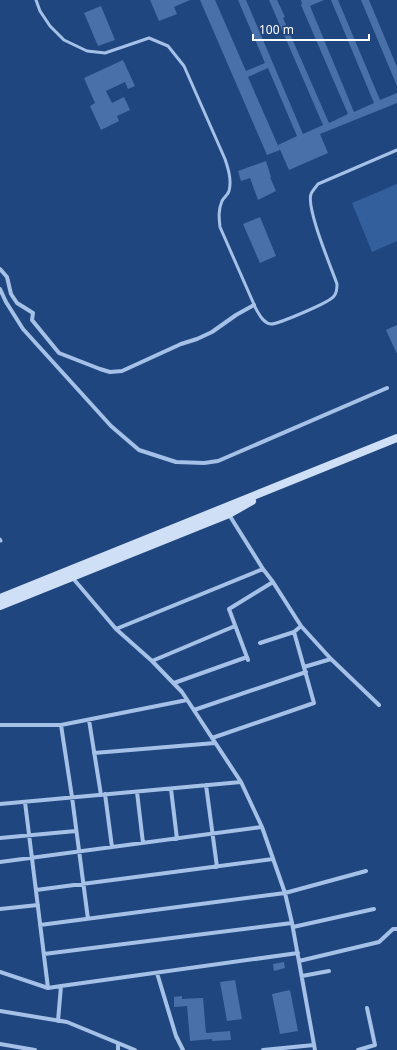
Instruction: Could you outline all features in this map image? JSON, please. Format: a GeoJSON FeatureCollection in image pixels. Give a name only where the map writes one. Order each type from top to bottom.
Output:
{"type":"FeatureCollection","features":[{"type":"Feature","properties":{"kind":"street"},"geometry":{"type":"LineString","coordinates":[[0,269],[7,277],[12,294],[17,303],[33,314],[32,320],[59,353],[110,372],[122,371],[181,344],[198,339],[212,332],[236,315],[254,305]]}},
{"type":"Feature","properties":{"kind":"street"},"geometry":{"type":"LineString","coordinates":[[0,289],[6,302],[23,329],[111,426],[139,450],[176,462],[204,463],[218,460],[387,388]]}},
{"type":"Feature","properties":{"kind":"street"},"geometry":{"type":"LineString","coordinates":[[0,606],[69,574],[397,438]]}},
{"type":"Feature","properties":{"kind":"street"},"geometry":{"type":"LineString","coordinates":[[226,510],[301,626],[331,659],[379,705]]}},
{"type":"Feature","properties":{"kind":"street"},"geometry":{"type":"LineString","coordinates":[[116,629],[263,569]]}},
{"type":"Feature","properties":{"kind":"street"},"geometry":{"type":"LineString","coordinates":[[0,598],[69,574]]}},
{"type":"Feature","properties":{"kind":"street"},"geometry":{"type":"LineString","coordinates":[[69,574],[116,629],[174,683],[188,700],[241,782],[262,827],[285,893],[293,925],[315,1050]]}},
{"type":"Feature","properties":{"kind":"street"},"geometry":{"type":"LineString","coordinates":[[174,683],[247,658],[229,608],[273,582]]}},
{"type":"Feature","properties":{"kind":"street"},"geometry":{"type":"LineString","coordinates":[[152,661],[235,626]]}},
{"type":"Feature","properties":{"kind":"street"},"geometry":{"type":"LineString","coordinates":[[260,643],[294,632],[301,626]]}},
{"type":"Feature","properties":{"kind":"street"},"geometry":{"type":"LineString","coordinates":[[212,738],[314,703],[294,632]]}},
{"type":"Feature","properties":{"kind":"street"},"geometry":{"type":"LineString","coordinates":[[304,667],[331,659]]}},
{"type":"Feature","properties":{"kind":"street"},"geometry":{"type":"LineString","coordinates":[[194,710],[306,672]]}},
{"type":"Feature","properties":{"kind":"street"},"geometry":{"type":"LineString","coordinates":[[0,725],[61,725],[188,700]]}},
{"type":"Feature","properties":{"kind":"street"},"geometry":{"type":"LineString","coordinates":[[89,720],[112,847]]}},
{"type":"Feature","properties":{"kind":"street"},"geometry":{"type":"LineString","coordinates":[[61,725],[88,919]]}},
{"type":"Feature","properties":{"kind":"street"},"geometry":{"type":"LineString","coordinates":[[94,753],[215,743]]}},
{"type":"Feature","properties":{"kind":"street"},"geometry":{"type":"LineString","coordinates":[[0,804],[241,782]]}},
{"type":"Feature","properties":{"kind":"street"},"geometry":{"type":"LineString","coordinates":[[206,785],[217,867]]}},
{"type":"Feature","properties":{"kind":"street"},"geometry":{"type":"LineString","coordinates":[[171,789],[177,839]]}},
{"type":"Feature","properties":{"kind":"street"},"geometry":{"type":"LineString","coordinates":[[137,792],[143,843]]}},
{"type":"Feature","properties":{"kind":"street"},"geometry":{"type":"LineString","coordinates":[[24,802],[48,988]]}},
{"type":"Feature","properties":{"kind":"street"},"geometry":{"type":"LineString","coordinates":[[0,862],[262,827]]}},
{"type":"Feature","properties":{"kind":"street"},"geometry":{"type":"LineString","coordinates":[[0,838],[76,831]]}},
{"type":"Feature","properties":{"kind":"street"},"geometry":{"type":"LineString","coordinates":[[36,890],[273,859]]}},
{"type":"Feature","properties":{"kind":"street"},"geometry":{"type":"LineString","coordinates":[[40,925],[285,893],[366,871]]}},
{"type":"Feature","properties":{"kind":"street"},"geometry":{"type":"LineString","coordinates":[[0,909],[38,905]]}},
{"type":"Feature","properties":{"kind":"street"},"geometry":{"type":"LineString","coordinates":[[44,954],[293,925],[374,909]]}},
{"type":"Feature","properties":{"kind":"street"},"geometry":{"type":"LineString","coordinates":[[299,961],[379,942],[393,930],[397,929]]}},
{"type":"Feature","properties":{"kind":"street"},"geometry":{"type":"LineString","coordinates":[[0,972],[48,988],[298,953]]}},
{"type":"Feature","properties":{"kind":"street"},"geometry":{"type":"LineString","coordinates":[[302,976],[329,971]]}},
{"type":"Feature","properties":{"kind":"street"},"geometry":{"type":"LineString","coordinates":[[156,973],[176,1036],[183,1050]]}},
{"type":"Feature","properties":{"kind":"street"},"geometry":{"type":"LineString","coordinates":[[58,1021],[61,986]]}},
{"type":"Feature","properties":{"kind":"street"},"geometry":{"type":"LineString","coordinates":[[358,1050],[375,1046],[368,1008]]}},
{"type":"Feature","properties":{"kind":"street"},"geometry":{"type":"LineString","coordinates":[[0,1011],[67,1022],[135,1050]]}},
{"type":"Feature","properties":{"kind":"street"},"geometry":{"type":"LineString","coordinates":[[0,1044],[8,1048],[35,1050]]}},
{"type":"Feature","properties":{"kind":"street"},"geometry":{"type":"LineString","coordinates":[[118,1044],[118,1050]]}},
{"type":"Feature","properties":{"kind":"street"},"geometry":{"type":"LineString","coordinates":[[263,1050],[314,1045]]}},
{"type":"Feature","properties":{"kind":"lane"},"geometry":{"type":"LineString","coordinates":[[36,0],[40,11],[50,26],[64,40],[81,48],[105,52],[149,38],[168,46],[184,66],[225,159],[228,170],[230,179],[229,192],[222,200],[219,209],[218,215],[220,226],[254,305],[263,320],[270,324],[280,322],[334,297],[337,284],[314,218],[311,204],[311,194],[318,184],[397,150]]}},
{"type":"Feature","properties":{"kind":"shaded area"},"geometry":{"type":"Polygon","coordinates":[[[397,184],[397,241],[372,252],[352,203],[397,184]]]}},
{"type":"Feature","properties":{"kind":"building"},"geometry":{"type":"Polygon","coordinates":[[[150,0],[190,0],[174,7],[177,14],[159,21],[150,0]]]}},
{"type":"Feature","properties":{"kind":"building"},"geometry":{"type":"Polygon","coordinates":[[[200,0],[215,0],[246,71],[265,63],[238,0],[246,0],[303,134],[323,125],[269,0],[277,0],[285,17],[283,18],[329,123],[348,114],[301,5],[301,0],[324,0],[310,6],[354,112],[374,103],[331,0],[338,0],[380,100],[397,93],[397,103],[320,134],[328,153],[289,170],[278,145],[297,136],[268,68],[248,77],[280,150],[267,155],[200,0]]]}},
{"type":"Feature","properties":{"kind":"building"},"geometry":{"type":"Polygon","coordinates":[[[361,0],[369,0],[397,67],[397,86],[361,0]]]}},
{"type":"Feature","properties":{"kind":"building"},"geometry":{"type":"Polygon","coordinates":[[[101,6],[115,40],[98,46],[84,13],[101,6]]]}},
{"type":"Feature","properties":{"kind":"building"},"geometry":{"type":"Polygon","coordinates":[[[123,60],[135,86],[128,89],[125,82],[106,91],[112,103],[124,97],[130,110],[117,116],[119,121],[101,130],[90,106],[95,103],[84,78],[123,60]]]}},
{"type":"Feature","properties":{"kind":"building"},"geometry":{"type":"Polygon","coordinates":[[[266,161],[270,177],[276,191],[258,200],[250,178],[241,181],[238,171],[266,161]]]}},
{"type":"Feature","properties":{"kind":"building"},"geometry":{"type":"Polygon","coordinates":[[[260,217],[276,256],[260,263],[243,224],[260,217]]]}},
{"type":"Feature","properties":{"kind":"building"},"geometry":{"type":"Polygon","coordinates":[[[397,325],[397,354],[386,330],[397,325]]]}},
{"type":"Feature","properties":{"kind":"building"},"geometry":{"type":"Polygon","coordinates":[[[284,962],[285,968],[274,971],[273,964],[284,962]]]}},
{"type":"Feature","properties":{"kind":"building"},"geometry":{"type":"Polygon","coordinates":[[[235,980],[242,1019],[227,1021],[220,982],[235,980]]]}},
{"type":"Feature","properties":{"kind":"building"},"geometry":{"type":"Polygon","coordinates":[[[290,990],[298,1031],[280,1034],[272,994],[290,990]]]}},
{"type":"Feature","properties":{"kind":"building"},"geometry":{"type":"Polygon","coordinates":[[[182,996],[182,999],[203,998],[206,1033],[230,1031],[231,1040],[212,1041],[212,1039],[190,1041],[187,1006],[174,1007],[174,997],[182,996]]]}}]}
